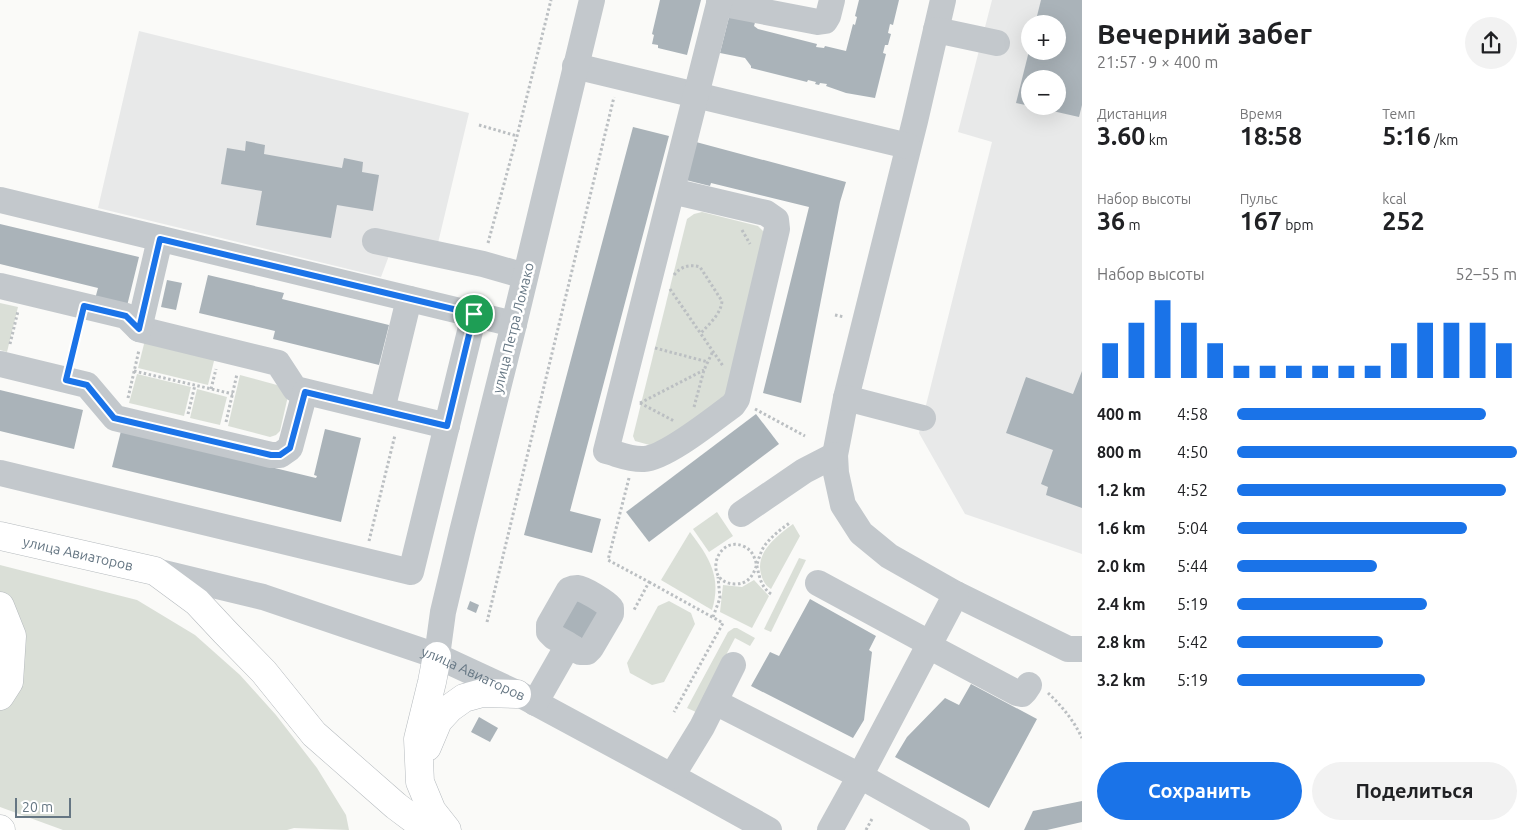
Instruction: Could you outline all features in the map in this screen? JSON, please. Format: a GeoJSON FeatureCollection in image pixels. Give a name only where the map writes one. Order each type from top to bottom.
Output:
{"type":"FeatureCollection","features":[{"type":"Feature","properties":{"kind":"main road","name":"улица Авиаторов"},"geometry":{"type":"LineString","coordinates":[[0,536],[155,571],[197,602],[264,672],[314,734],[396,806],[428,830]]}},
{"type":"Feature","properties":{"kind":"main road"},"geometry":{"type":"LineString","coordinates":[[0,606],[12,636],[9,682],[0,696]]}},
{"type":"Feature","properties":{"kind":"main road"},"geometry":{"type":"LineString","coordinates":[[437,656],[418,739],[419,765],[420,782],[432,810],[447,830]]}},
{"type":"Feature","properties":{"kind":"main road"},"geometry":{"type":"LineString","coordinates":[[419,765],[438,721],[450,708],[464,698],[482,694],[526,698]]}},
{"type":"Feature","properties":{"kind":"street","name":"улица Петра Ломако"},"geometry":{"type":"LineString","coordinates":[[437,656],[443,612],[592,0]]}},
{"type":"Feature","properties":{"kind":"street"},"geometry":{"type":"LineString","coordinates":[[672,191],[766,213],[776,220],[777,229],[738,394],[733,405],[688,433],[653,458],[634,458],[606,451],[629,401],[633,343],[659,281],[672,191],[720,2],[818,22],[825,21],[832,0]]}},
{"type":"Feature","properties":{"kind":"street"},"geometry":{"type":"LineString","coordinates":[[943,0],[846,398],[835,455],[836,474],[843,505],[861,533],[889,556],[956,594],[1068,649],[1082,649]]}},
{"type":"Feature","properties":{"kind":"street"},"geometry":{"type":"LineString","coordinates":[[936,30],[997,44]]}},
{"type":"Feature","properties":{"kind":"street"},"geometry":{"type":"LineString","coordinates":[[575,66],[908,146]]}},
{"type":"Feature","properties":{"kind":"street"},"geometry":{"type":"LineString","coordinates":[[0,200],[514,324]]}},
{"type":"Feature","properties":{"kind":"street"},"geometry":{"type":"LineString","coordinates":[[141,330],[160,239]]}},
{"type":"Feature","properties":{"kind":"street"},"geometry":{"type":"LineString","coordinates":[[375,241],[483,264],[525,276]]}},
{"type":"Feature","properties":{"kind":"street"},"geometry":{"type":"LineString","coordinates":[[12,288],[126,316],[141,330],[278,363],[295,389],[447,426]]}},
{"type":"Feature","properties":{"kind":"street"},"geometry":{"type":"LineString","coordinates":[[382,410],[409,299]]}},
{"type":"Feature","properties":{"kind":"street"},"geometry":{"type":"LineString","coordinates":[[0,473],[411,572],[474,314]]}},
{"type":"Feature","properties":{"kind":"street"},"geometry":{"type":"LineString","coordinates":[[3,364],[87,385],[114,418],[271,455],[280,455],[290,448],[305,392]]}},
{"type":"Feature","properties":{"kind":"street"},"geometry":{"type":"LineString","coordinates":[[846,398],[923,418]]}},
{"type":"Feature","properties":{"kind":"street"},"geometry":{"type":"LineString","coordinates":[[742,514],[804,471],[835,455]]}},
{"type":"Feature","properties":{"kind":"street","name":"улица Авиаторов"},"geometry":{"type":"LineString","coordinates":[[155,571],[263,597],[437,656],[526,698],[769,830]]}},
{"type":"Feature","properties":{"kind":"street"},"geometry":{"type":"LineString","coordinates":[[818,583],[929,643],[938,652],[1017,692],[1022,694],[1026,692],[1029,685]]}},
{"type":"Feature","properties":{"kind":"street"},"geometry":{"type":"LineString","coordinates":[[830,830],[956,594]]}},
{"type":"Feature","properties":{"kind":"street"},"geometry":{"type":"LineString","coordinates":[[526,698],[563,654],[567,644]]}},
{"type":"Feature","properties":{"kind":"street"},"geometry":{"type":"LineString","coordinates":[[672,776],[702,727],[733,665]]}},
{"type":"Feature","properties":{"kind":"street"},"geometry":{"type":"LineString","coordinates":[[715,702],[860,776],[957,830]]}},
{"type":"Feature","properties":{"kind":"path"},"geometry":{"type":"LineString","coordinates":[[487,248],[551,0]]}},
{"type":"Feature","properties":{"kind":"path"},"geometry":{"type":"LineString","coordinates":[[487,622],[619,77]]}},
{"type":"Feature","properties":{"kind":"path"},"geometry":{"type":"LineString","coordinates":[[479,126],[517,136]]}},
{"type":"Feature","properties":{"kind":"path"},"geometry":{"type":"LineString","coordinates":[[701,334],[718,313],[722,301],[700,267],[688,266],[659,281],[713,351],[738,394],[805,436]]}},
{"type":"Feature","properties":{"kind":"path"},"geometry":{"type":"LineString","coordinates":[[3,364],[12,288]]}},
{"type":"Feature","properties":{"kind":"path"},"geometry":{"type":"LineString","coordinates":[[66,380],[84,306]]}},
{"type":"Feature","properties":{"kind":"path"},"geometry":{"type":"LineString","coordinates":[[122,420],[134,371],[141,330]]}},
{"type":"Feature","properties":{"kind":"path"},"geometry":{"type":"LineString","coordinates":[[633,343],[708,362]]}},
{"type":"Feature","properties":{"kind":"path"},"geometry":{"type":"LineString","coordinates":[[629,401],[688,433],[704,370],[713,351]]}},
{"type":"Feature","properties":{"kind":"path"},"geometry":{"type":"LineString","coordinates":[[221,443],[242,354]]}},
{"type":"Feature","properties":{"kind":"path"},"geometry":{"type":"LineString","coordinates":[[629,401],[704,370]]}},
{"type":"Feature","properties":{"kind":"path"},"geometry":{"type":"LineString","coordinates":[[134,371],[233,394]]}},
{"type":"Feature","properties":{"kind":"path"},"geometry":{"type":"LineString","coordinates":[[183,434],[195,385]]}},
{"type":"Feature","properties":{"kind":"path"},"geometry":{"type":"LineString","coordinates":[[634,458],[608,560],[723,622],[674,712]]}},
{"type":"Feature","properties":{"kind":"path"},"geometry":{"type":"LineString","coordinates":[[718,576],[725,582],[734,584],[743,583],[752,577],[758,558],[766,545],[780,530],[791,522]]}},
{"type":"Feature","properties":{"kind":"path"},"geometry":{"type":"LineString","coordinates":[[713,617],[720,598],[715,560],[720,552],[727,548],[735,545],[743,546],[750,551],[755,557],[760,582],[770,594]]}},
{"type":"Feature","properties":{"kind":"path"},"geometry":{"type":"LineString","coordinates":[[631,615],[649,582]]}},
{"type":"Feature","properties":{"kind":"path"},"geometry":{"type":"LineString","coordinates":[[1029,685],[1049,694],[1067,713],[1082,738]]}},
{"type":"Feature","properties":{"kind":"path"},"geometry":{"type":"LineString","coordinates":[[866,830],[873,817]]}},
{"type":"Feature","properties":{"kind":"shaded area"},"geometry":{"type":"Polygon","coordinates":[[[992,0],[1082,0],[1082,554],[965,514],[919,433],[992,142],[958,132],[992,0]]]}},
{"type":"Feature","properties":{"kind":"shaded area"},"geometry":{"type":"Polygon","coordinates":[[[139,31],[469,113],[433,264],[390,253],[381,277],[98,208],[139,31]]]}},
{"type":"Feature","properties":{"kind":"shaded area"},"geometry":{"type":"Polygon","coordinates":[[[702,212],[758,226],[765,236],[730,398],[657,447],[635,441],[633,436],[687,219],[694,214],[702,212]]]}},
{"type":"Feature","properties":{"kind":"shaded area"},"geometry":{"type":"Polygon","coordinates":[[[0,303],[18,307],[7,352],[0,350],[0,303]]]}},
{"type":"Feature","properties":{"kind":"shaded area"},"geometry":{"type":"Polygon","coordinates":[[[145,340],[215,357],[208,385],[138,368],[145,340]]]}},
{"type":"Feature","properties":{"kind":"shaded area"},"geometry":{"type":"Polygon","coordinates":[[[137,374],[191,387],[184,416],[129,403],[137,374]]]}},
{"type":"Feature","properties":{"kind":"shaded area"},"geometry":{"type":"Polygon","coordinates":[[[240,375],[277,385],[288,396],[280,431],[276,435],[270,437],[228,426],[240,375]]]}},
{"type":"Feature","properties":{"kind":"shaded area"},"geometry":{"type":"Polygon","coordinates":[[[197,389],[227,397],[220,425],[190,418],[197,389]]]}},
{"type":"Feature","properties":{"kind":"shaded area"},"geometry":{"type":"Polygon","coordinates":[[[717,512],[733,536],[709,552],[693,529],[717,512]]]}},
{"type":"Feature","properties":{"kind":"shaded area"},"geometry":{"type":"Polygon","coordinates":[[[793,524],[800,536],[771,589],[763,581],[760,566],[761,559],[774,539],[793,524]]]}},
{"type":"Feature","properties":{"kind":"shaded area"},"geometry":{"type":"Polygon","coordinates":[[[690,532],[703,550],[712,568],[715,598],[712,610],[661,580],[690,532]]]}},
{"type":"Feature","properties":{"kind":"shaded area"},"geometry":{"type":"Polygon","coordinates":[[[799,558],[806,560],[771,632],[764,629],[799,558]]]}},
{"type":"Feature","properties":{"kind":"shaded area"},"geometry":{"type":"Polygon","coordinates":[[[0,565],[137,600],[195,635],[240,675],[276,715],[317,768],[346,815],[349,830],[294,828],[287,830],[63,830],[0,807],[0,565]]]}},
{"type":"Feature","properties":{"kind":"shaded area"},"geometry":{"type":"Polygon","coordinates":[[[754,580],[769,596],[752,628],[720,612],[723,585],[742,587],[754,580]]]}},
{"type":"Feature","properties":{"kind":"shaded area"},"geometry":{"type":"Polygon","coordinates":[[[669,601],[691,613],[695,624],[664,682],[652,685],[630,673],[627,663],[658,606],[669,601]]]}},
{"type":"Feature","properties":{"kind":"shaded area"},"geometry":{"type":"Polygon","coordinates":[[[734,628],[755,638],[750,646],[735,638],[696,712],[687,708],[728,632],[734,628]]]}},
{"type":"Feature","properties":{"kind":"building"},"geometry":{"type":"Polygon","coordinates":[[[660,0],[701,0],[687,55],[658,48],[658,45],[652,44],[654,35],[652,34],[660,0]]]}},
{"type":"Feature","properties":{"kind":"building"},"geometry":{"type":"Polygon","coordinates":[[[859,0],[899,0],[893,25],[890,24],[888,33],[891,34],[888,45],[885,45],[883,53],[886,54],[875,98],[846,93],[826,86],[827,84],[820,83],[819,85],[808,80],[807,82],[751,68],[745,58],[720,53],[730,13],[756,19],[754,26],[758,29],[817,44],[816,47],[824,48],[825,46],[846,51],[853,24],[855,25],[859,0]]]}},
{"type":"Feature","properties":{"kind":"building"},"geometry":{"type":"Polygon","coordinates":[[[1041,0],[1082,0],[1082,105],[1079,117],[1066,114],[1066,70],[1024,70],[1027,60],[1066,60],[1066,15],[1037,15],[1041,0]]]}},
{"type":"Feature","properties":{"kind":"building"},"geometry":{"type":"Polygon","coordinates":[[[1021,83],[1021,104],[1016,103],[1021,83]]]}},
{"type":"Feature","properties":{"kind":"building"},"geometry":{"type":"Polygon","coordinates":[[[633,127],[669,136],[570,511],[601,519],[592,553],[524,535],[633,127]]]}},
{"type":"Feature","properties":{"kind":"building"},"geometry":{"type":"Polygon","coordinates":[[[246,141],[265,145],[264,154],[342,168],[344,158],[363,162],[362,172],[379,175],[373,211],[337,205],[331,238],[256,225],[262,191],[221,184],[227,148],[245,151],[246,141]]]}},
{"type":"Feature","properties":{"kind":"building"},"geometry":{"type":"Polygon","coordinates":[[[696,142],[846,182],[840,202],[801,403],[763,393],[809,207],[711,183],[710,186],[686,180],[696,142]]]}},
{"type":"Feature","properties":{"kind":"building"},"geometry":{"type":"Polygon","coordinates":[[[0,224],[139,257],[127,306],[95,299],[98,288],[0,264],[0,224]]]}},
{"type":"Feature","properties":{"kind":"building"},"geometry":{"type":"Polygon","coordinates":[[[208,275],[284,293],[282,299],[389,325],[379,365],[273,339],[275,331],[199,313],[208,275]]]}},
{"type":"Feature","properties":{"kind":"building"},"geometry":{"type":"Polygon","coordinates":[[[167,280],[182,283],[176,310],[161,307],[167,280]]]}},
{"type":"Feature","properties":{"kind":"building"},"geometry":{"type":"Polygon","coordinates":[[[1082,371],[1082,508],[1046,495],[1048,487],[1041,484],[1053,450],[1006,433],[1026,377],[1073,394],[1082,371]]]}},
{"type":"Feature","properties":{"kind":"building"},"geometry":{"type":"Polygon","coordinates":[[[0,390],[83,410],[74,449],[0,431],[0,390]]]}},
{"type":"Feature","properties":{"kind":"building"},"geometry":{"type":"Polygon","coordinates":[[[756,414],[779,444],[649,542],[626,512],[756,414]]]}},
{"type":"Feature","properties":{"kind":"building"},"geometry":{"type":"Polygon","coordinates":[[[325,429],[361,438],[341,522],[112,467],[121,431],[316,478],[317,476],[314,475],[325,429]]]}},
{"type":"Feature","properties":{"kind":"building"},"geometry":{"type":"Polygon","coordinates":[[[576,594],[601,607],[583,639],[559,626],[576,594]]]}},
{"type":"Feature","properties":{"kind":"building"},"geometry":{"type":"Polygon","coordinates":[[[810,599],[876,636],[869,650],[872,652],[864,720],[853,738],[751,686],[770,652],[779,656],[810,599]]]}},
{"type":"Feature","properties":{"kind":"building"},"geometry":{"type":"Polygon","coordinates":[[[470,601],[479,605],[476,613],[467,609],[470,601]]]}},
{"type":"Feature","properties":{"kind":"building"},"geometry":{"type":"Polygon","coordinates":[[[971,684],[1037,719],[989,808],[895,757],[907,737],[945,698],[959,705],[971,684]]]}},
{"type":"Feature","properties":{"kind":"building"},"geometry":{"type":"Polygon","coordinates":[[[479,717],[498,728],[490,742],[471,732],[479,717]]]}},
{"type":"Feature","properties":{"kind":"building"},"geometry":{"type":"Polygon","coordinates":[[[1082,801],[1082,822],[1047,830],[1024,830],[1033,811],[1082,801]]]}},
{"type":"Feature","properties":{"kind":"route"},"geometry":{"type":"LineString","coordinates":[[160,239],[474,314],[447,426],[305,392],[290,448],[280,455],[271,455],[114,418],[87,385],[66,380],[84,306],[126,316],[139,329],[160,239]]}}]}
